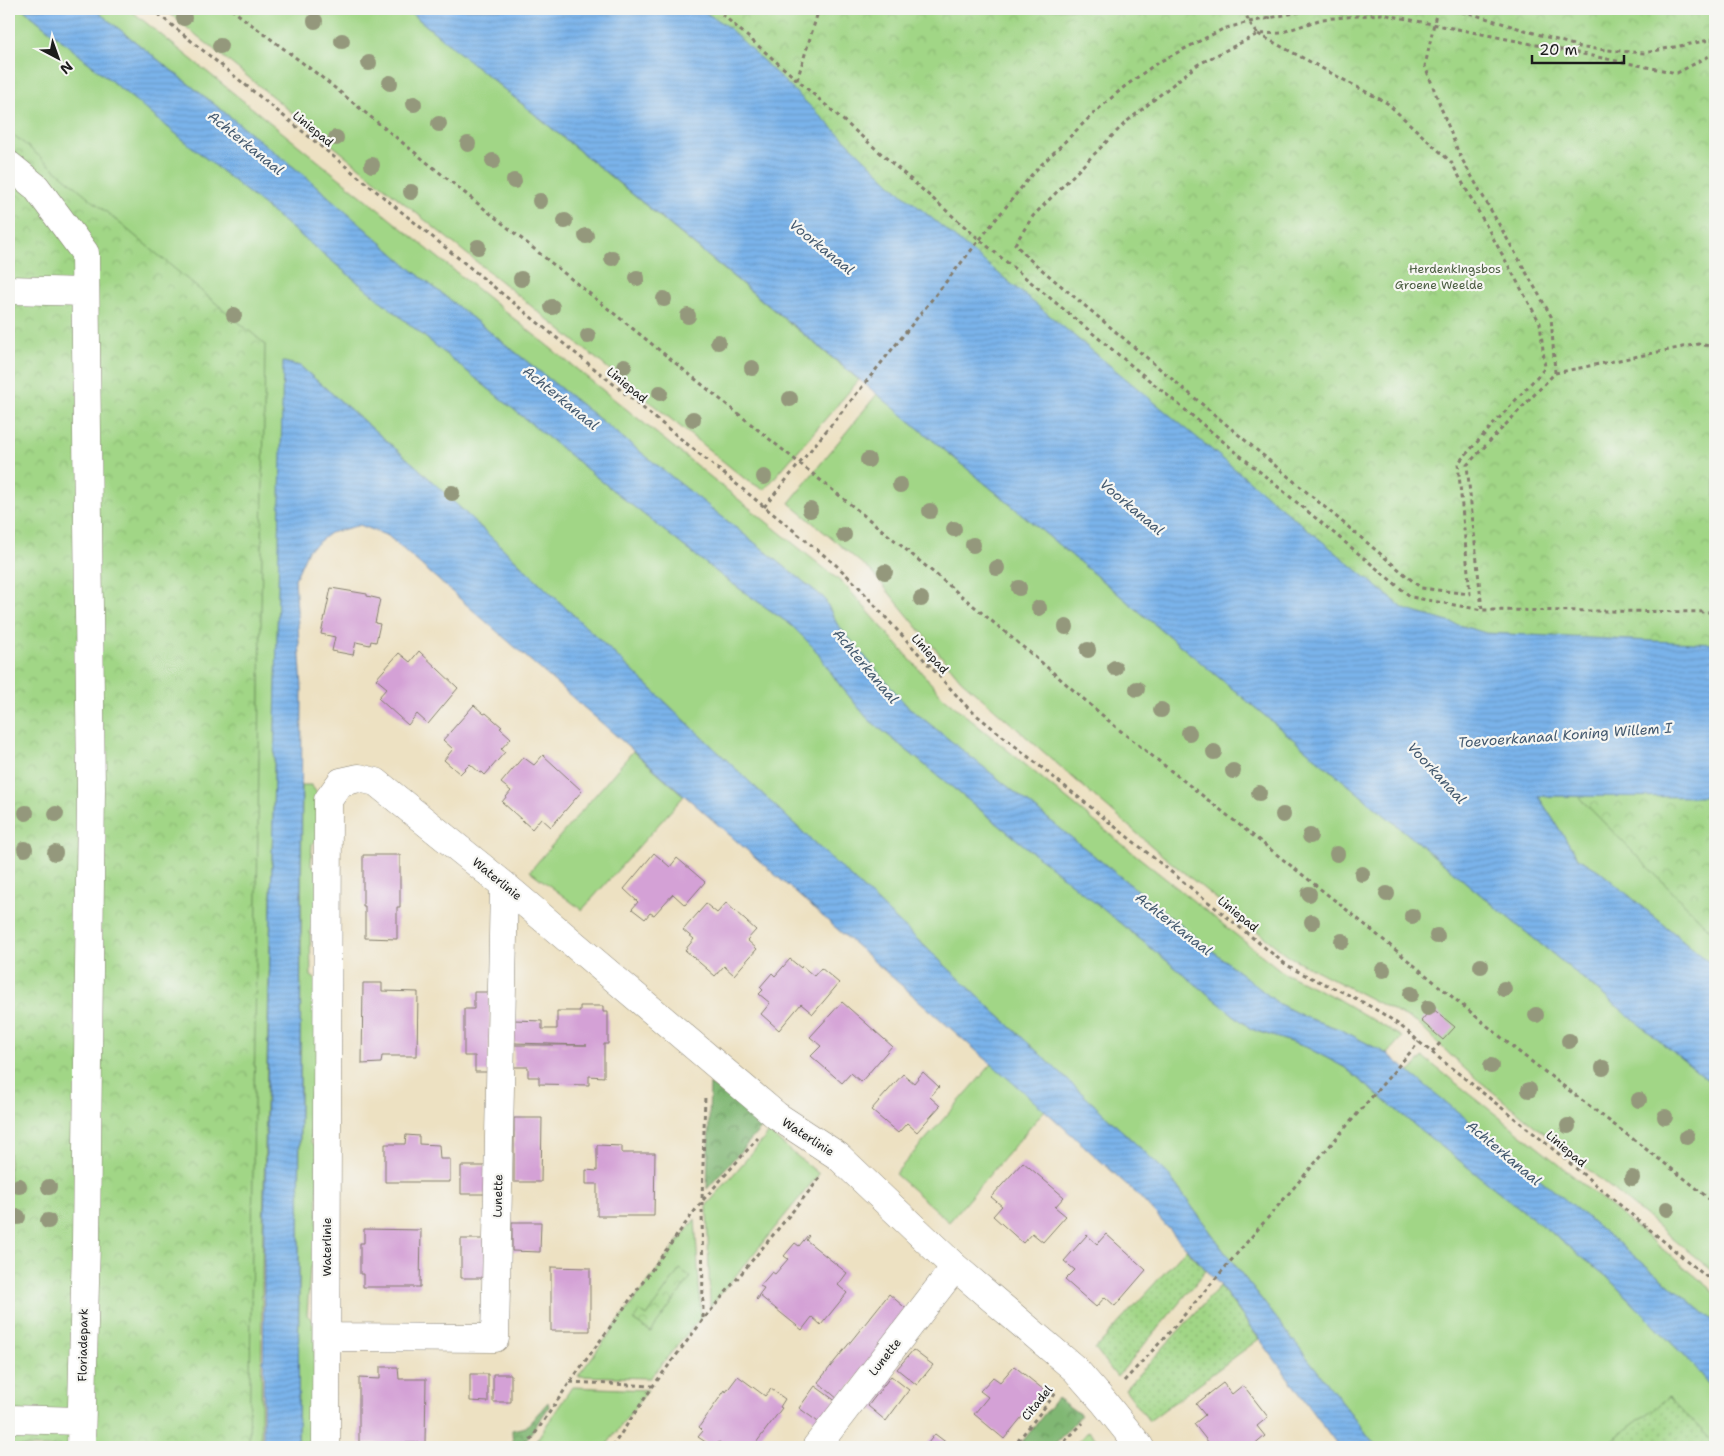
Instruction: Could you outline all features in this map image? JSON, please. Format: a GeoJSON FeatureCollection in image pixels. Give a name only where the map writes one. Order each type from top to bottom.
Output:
{"type":"FeatureCollection","features":[{"type":"Feature","properties":{"kind":"street","name":"Floriadepark"},"geometry":{"type":"LineString","coordinates":[[9,165],[36,186],[85,253],[91,789],[86,1242],[81,1447]]}},
{"type":"Feature","properties":{"kind":"street"},"geometry":{"type":"LineString","coordinates":[[9,290],[85,292]]}},
{"type":"Feature","properties":{"kind":"street","name":"Waterlinie"},"geometry":{"type":"LineString","coordinates":[[326,1447],[328,800],[341,782],[359,778],[376,782],[504,885],[777,1116],[838,1156],[955,1267],[1075,1369],[1140,1447]]}},
{"type":"Feature","properties":{"kind":"street","name":"Lunette"},"geometry":{"type":"LineString","coordinates":[[327,1337],[495,1338],[504,885]]}},
{"type":"Feature","properties":{"kind":"street","name":"Lunette"},"geometry":{"type":"LineString","coordinates":[[816,1447],[955,1267]]}},
{"type":"Feature","properties":{"kind":"street"},"geometry":{"type":"LineString","coordinates":[[9,1418],[81,1421]]}},
{"type":"Feature","properties":{"kind":"path","name":"Liniepad"},"geometry":{"type":"LineString","coordinates":[[152,9],[836,565],[858,586],[969,709],[1284,963],[1296,971],[1370,1006],[1408,1031],[1715,1284]]}},
{"type":"Feature","properties":{"kind":"path"},"geometry":{"type":"LineString","coordinates":[[231,9],[327,82],[799,463],[1041,662],[1117,728],[1352,914],[1519,1052],[1715,1204]]}},
{"type":"Feature","properties":{"kind":"path"},"geometry":{"type":"LineString","coordinates":[[716,9],[980,240],[1411,597],[1482,610],[1715,612]]}},
{"type":"Feature","properties":{"kind":"path"},"geometry":{"type":"LineString","coordinates":[[797,80],[819,9]]}},
{"type":"Feature","properties":{"kind":"path"},"geometry":{"type":"LineString","coordinates":[[989,9],[1013,9]]}},
{"type":"Feature","properties":{"kind":"path"},"geometry":{"type":"LineString","coordinates":[[1244,9],[1249,22],[1258,34],[1387,103],[1451,162],[1540,323],[1545,368],[1458,463],[1470,594],[1421,588],[1028,258],[1016,244],[1033,216],[1125,123],[1197,65],[1258,34],[1280,33],[1322,19],[1382,14],[1677,72],[1715,52]]}},
{"type":"Feature","properties":{"kind":"path"},"geometry":{"type":"LineString","coordinates":[[1266,9],[1270,19]]}},
{"type":"Feature","properties":{"kind":"path"},"geometry":{"type":"LineString","coordinates":[[764,507],[1033,173],[1065,140],[1124,87],[1157,63],[1223,29],[1315,9]]}},
{"type":"Feature","properties":{"kind":"path"},"geometry":{"type":"LineString","coordinates":[[1430,9],[1469,13],[1583,48],[1644,53],[1715,39]]}},
{"type":"Feature","properties":{"kind":"path"},"geometry":{"type":"LineString","coordinates":[[1437,10],[1425,66],[1458,154],[1551,316],[1555,373]]}},
{"type":"Feature","properties":{"kind":"path"},"geometry":{"type":"LineString","coordinates":[[1482,610],[1467,465],[1555,373],[1698,344],[1715,348]]}},
{"type":"Feature","properties":{"kind":"path"},"geometry":{"type":"LineString","coordinates":[[1432,1052],[1442,1040]]}},
{"type":"Feature","properties":{"kind":"path"},"geometry":{"type":"LineString","coordinates":[[1104,1402],[1167,1335],[1419,1042]]}},
{"type":"Feature","properties":{"kind":"path"},"geometry":{"type":"LineString","coordinates":[[703,1320],[702,1201],[706,1057]]}},
{"type":"Feature","properties":{"kind":"path"},"geometry":{"type":"LineString","coordinates":[[526,1447],[570,1382],[702,1201],[777,1116]]}},
{"type":"Feature","properties":{"kind":"path"},"geometry":{"type":"LineString","coordinates":[[612,1447],[653,1386],[703,1320],[838,1156]]}},
{"type":"Feature","properties":{"kind":"path","name":"Citadel"},"geometry":{"type":"LineString","coordinates":[[1012,1447],[1075,1369]]}},
{"type":"Feature","properties":{"kind":"path"},"geometry":{"type":"LineString","coordinates":[[570,1382],[653,1386]]}},
{"type":"Feature","properties":{"kind":"green space"},"geometry":{"type":"Polygon","coordinates":[[[9,9],[23,9],[610,488],[723,577],[791,625],[814,648],[839,684],[868,719],[1251,1029],[1306,1047],[1344,1067],[1418,1128],[1606,1276],[1697,1369],[1715,1391],[1715,1444],[1669,1398],[1603,1447],[1377,1447],[1237,1268],[1167,1173],[418,468],[300,366],[284,362],[262,1269],[261,1447],[190,1447],[9,159],[9,9]]]}},
{"type":"Feature","properties":{"kind":"green space"},"geometry":{"type":"Polygon","coordinates":[[[94,9],[129,9],[845,585],[943,697],[1117,840],[1284,973],[1334,997],[1402,1037],[1387,1054],[1342,1030],[1305,1017],[1279,1004],[906,705],[837,624],[824,598],[412,270],[306,177],[94,9]]]}},
{"type":"Feature","properties":{"kind":"green space"},"geometry":{"type":"Polygon","coordinates":[[[164,9],[406,9],[859,380],[764,490],[745,479],[164,9]]]}},
{"type":"Feature","properties":{"kind":"green space","name":"Groene Weelde"},"geometry":{"type":"Polygon","coordinates":[[[698,9],[1715,9],[1715,935],[1385,601],[881,179],[698,9]]]}},
{"type":"Feature","properties":{"kind":"green space"},"geometry":{"type":"Polygon","coordinates":[[[9,131],[265,344],[249,1447],[9,1447],[9,131]]]}},
{"type":"Feature","properties":{"kind":"green space"},"geometry":{"type":"Polygon","coordinates":[[[877,394],[1516,924],[1715,1086],[1715,1273],[1466,1070],[1417,1023],[1288,956],[1163,856],[961,680],[872,572],[789,503],[877,394]]]}},
{"type":"Feature","properties":{"kind":"green space"},"geometry":{"type":"Polygon","coordinates":[[[633,751],[684,796],[582,910],[530,871],[633,751]]]}},
{"type":"Feature","properties":{"kind":"green space"},"geometry":{"type":"Polygon","coordinates":[[[302,785],[311,785],[320,797],[319,838],[312,844],[311,866],[319,873],[319,924],[310,931],[311,976],[318,981],[318,1089],[310,1094],[311,1142],[318,1149],[317,1262],[310,1268],[307,1315],[315,1323],[315,1445],[310,1447],[298,1447],[302,785]]]}},
{"type":"Feature","properties":{"kind":"green space"},"geometry":{"type":"Polygon","coordinates":[[[1538,796],[1715,797],[1715,967],[1598,870],[1578,858],[1538,796]]]}},
{"type":"Feature","properties":{"kind":"green space"},"geometry":{"type":"Polygon","coordinates":[[[1423,1057],[1556,1162],[1715,1292],[1715,1322],[1409,1073],[1423,1057]]]}},
{"type":"Feature","properties":{"kind":"green space"},"geometry":{"type":"Polygon","coordinates":[[[992,1064],[1045,1110],[949,1222],[895,1174],[992,1064]]]}},
{"type":"Feature","properties":{"kind":"green space"},"geometry":{"type":"Polygon","coordinates":[[[710,1084],[764,1125],[707,1189],[710,1084]]]}},
{"type":"Feature","properties":{"kind":"green space"},"geometry":{"type":"Polygon","coordinates":[[[769,1133],[819,1174],[710,1307],[707,1205],[769,1133]]]}},
{"type":"Feature","properties":{"kind":"green space"},"geometry":{"type":"Polygon","coordinates":[[[695,1219],[701,1317],[650,1378],[578,1376],[695,1219]]]}},
{"type":"Feature","properties":{"kind":"green space"},"geometry":{"type":"Polygon","coordinates":[[[1186,1249],[1206,1271],[1117,1377],[1095,1349],[1186,1249]]]}},
{"type":"Feature","properties":{"kind":"green space"},"geometry":{"type":"Polygon","coordinates":[[[680,1269],[691,1277],[651,1332],[634,1321],[640,1311],[647,1316],[680,1269]]]}},
{"type":"Feature","properties":{"kind":"green space"},"geometry":{"type":"Polygon","coordinates":[[[1220,1286],[1259,1339],[1149,1421],[1125,1389],[1220,1286]]]}},
{"type":"Feature","properties":{"kind":"green space"},"geometry":{"type":"Polygon","coordinates":[[[572,1387],[648,1390],[605,1447],[532,1447],[572,1387]]]}},
{"type":"Feature","properties":{"kind":"green space"},"geometry":{"type":"Polygon","coordinates":[[[1669,1397],[1715,1444],[1715,1447],[1603,1447],[1669,1397]]]}},
{"type":"Feature","properties":{"kind":"green space"},"geometry":{"type":"Polygon","coordinates":[[[1057,1398],[1081,1415],[1052,1447],[1018,1447],[1057,1398]]]}},
{"type":"Feature","properties":{"kind":"green space"},"geometry":{"type":"Polygon","coordinates":[[[548,1402],[549,1407],[521,1447],[513,1447],[512,1430],[526,1427],[548,1402]]]}},
{"type":"Feature","properties":{"kind":"green space"},"geometry":{"type":"Polygon","coordinates":[[[1089,1431],[1103,1447],[1072,1447],[1089,1431]]]}},
{"type":"Feature","properties":{"kind":"water","name":"Achterkanaal"},"geometry":{"type":"Polygon","coordinates":[[[23,9],[94,9],[306,177],[412,270],[824,598],[837,624],[906,705],[1279,1004],[1305,1017],[1342,1030],[1387,1054],[1715,1322],[1715,1391],[1697,1369],[1606,1276],[1418,1128],[1344,1067],[1306,1047],[1251,1029],[868,719],[839,684],[814,648],[791,625],[723,577],[610,488],[23,9]]]}},
{"type":"Feature","properties":{"kind":"water"},"geometry":{"type":"Polygon","coordinates":[[[406,9],[700,9],[728,27],[893,186],[1404,609],[1486,633],[1715,644],[1715,797],[1538,796],[1578,858],[1598,870],[1715,967],[1715,1086],[1516,924],[877,394],[406,9]]]}},
{"type":"Feature","properties":{"kind":"water"},"geometry":{"type":"Polygon","coordinates":[[[283,362],[300,366],[418,468],[1167,1173],[1237,1268],[1377,1447],[1339,1447],[1220,1285],[1137,1194],[1052,1117],[388,536],[360,525],[330,533],[308,550],[295,579],[302,688],[298,1447],[263,1447],[264,1225],[283,362]]]}},
{"type":"Feature","properties":{"kind":"building"},"geometry":{"type":"Polygon","coordinates":[[[331,588],[367,594],[367,596],[380,599],[375,623],[380,624],[376,642],[371,641],[370,645],[356,642],[353,655],[332,651],[335,637],[321,634],[331,588]]]}},
{"type":"Feature","properties":{"kind":"building"},"geometry":{"type":"Polygon","coordinates":[[[419,651],[458,688],[428,724],[417,714],[408,725],[378,698],[387,688],[376,679],[399,653],[410,662],[419,651]]]}},
{"type":"Feature","properties":{"kind":"building"},"geometry":{"type":"Polygon","coordinates":[[[474,705],[502,727],[500,728],[511,738],[501,749],[505,752],[485,775],[470,764],[460,774],[444,760],[453,749],[443,740],[474,705]]]}},
{"type":"Feature","properties":{"kind":"building"},"geometry":{"type":"Polygon","coordinates":[[[543,755],[582,791],[551,827],[541,818],[532,829],[502,802],[511,791],[501,783],[523,757],[534,765],[543,755]]]}},
{"type":"Feature","properties":{"kind":"building"},"geometry":{"type":"Polygon","coordinates":[[[654,853],[670,867],[677,858],[705,882],[685,905],[673,894],[654,915],[650,913],[645,919],[632,909],[638,902],[624,889],[654,853]]]}},
{"type":"Feature","properties":{"kind":"building"},"geometry":{"type":"Polygon","coordinates":[[[363,855],[400,855],[400,907],[397,907],[397,939],[365,938],[363,855]]]}},
{"type":"Feature","properties":{"kind":"building"},"geometry":{"type":"Polygon","coordinates":[[[726,903],[756,930],[747,940],[757,949],[734,975],[724,966],[715,976],[685,950],[694,939],[683,930],[706,904],[717,913],[726,903]]]}},
{"type":"Feature","properties":{"kind":"building"},"geometry":{"type":"Polygon","coordinates":[[[790,959],[814,976],[821,968],[839,983],[813,1014],[801,1004],[779,1030],[761,1014],[770,1003],[759,994],[763,990],[760,987],[772,973],[775,976],[790,959]]]}},
{"type":"Feature","properties":{"kind":"building"},"geometry":{"type":"Polygon","coordinates":[[[363,983],[382,983],[382,991],[418,992],[417,1056],[382,1056],[381,1063],[362,1064],[363,983]]]}},
{"type":"Feature","properties":{"kind":"building"},"geometry":{"type":"Polygon","coordinates":[[[474,992],[490,992],[489,1072],[475,1072],[475,1056],[464,1056],[464,1009],[474,1009],[474,992]]]}},
{"type":"Feature","properties":{"kind":"building"},"geometry":{"type":"Polygon","coordinates":[[[842,1002],[892,1046],[861,1082],[851,1073],[842,1083],[811,1056],[821,1046],[810,1037],[842,1002]]]}},
{"type":"Feature","properties":{"kind":"building"},"geometry":{"type":"Polygon","coordinates":[[[580,1006],[603,1006],[603,1012],[608,1012],[608,1044],[604,1044],[604,1077],[589,1076],[589,1085],[539,1084],[539,1077],[528,1077],[528,1067],[514,1067],[514,1045],[587,1045],[514,1043],[514,1020],[542,1021],[542,1029],[557,1029],[557,1011],[580,1011],[580,1006]]]}},
{"type":"Feature","properties":{"kind":"building"},"geometry":{"type":"Polygon","coordinates":[[[1432,1008],[1455,1027],[1443,1040],[1421,1021],[1432,1008]]]}},
{"type":"Feature","properties":{"kind":"building"},"geometry":{"type":"Polygon","coordinates":[[[923,1072],[939,1087],[930,1097],[940,1106],[917,1132],[907,1123],[898,1133],[871,1110],[903,1074],[914,1083],[923,1072]]]}},
{"type":"Feature","properties":{"kind":"building"},"geometry":{"type":"Polygon","coordinates":[[[514,1118],[542,1118],[541,1182],[514,1182],[514,1118]]]}},
{"type":"Feature","properties":{"kind":"building"},"geometry":{"type":"Polygon","coordinates":[[[406,1135],[419,1136],[419,1144],[439,1145],[440,1159],[450,1159],[450,1182],[385,1182],[385,1144],[405,1144],[406,1135]]]}},
{"type":"Feature","properties":{"kind":"building"},"geometry":{"type":"Polygon","coordinates":[[[597,1145],[622,1146],[622,1153],[655,1153],[654,1216],[597,1216],[597,1184],[586,1184],[586,1170],[597,1171],[597,1145]]]}},
{"type":"Feature","properties":{"kind":"building"},"geometry":{"type":"Polygon","coordinates":[[[1023,1162],[1064,1197],[1055,1207],[1066,1216],[1043,1242],[1032,1233],[1023,1243],[993,1216],[1002,1206],[991,1197],[1023,1162]]]}},
{"type":"Feature","properties":{"kind":"building"},"geometry":{"type":"Polygon","coordinates":[[[461,1166],[490,1166],[489,1194],[461,1194],[461,1166]]]}},
{"type":"Feature","properties":{"kind":"building"},"geometry":{"type":"Polygon","coordinates":[[[512,1222],[541,1222],[540,1252],[512,1251],[512,1222]]]}},
{"type":"Feature","properties":{"kind":"building"},"geometry":{"type":"Polygon","coordinates":[[[364,1229],[421,1230],[420,1287],[363,1287],[363,1274],[360,1274],[360,1243],[364,1243],[364,1229]]]}},
{"type":"Feature","properties":{"kind":"building"},"geometry":{"type":"Polygon","coordinates":[[[1106,1234],[1146,1270],[1115,1306],[1105,1297],[1096,1307],[1065,1280],[1075,1270],[1064,1261],[1087,1235],[1097,1244],[1106,1234]]]}},
{"type":"Feature","properties":{"kind":"building"},"geometry":{"type":"Polygon","coordinates":[[[808,1235],[806,1240],[847,1273],[838,1285],[847,1293],[821,1325],[812,1317],[802,1330],[760,1296],[756,1299],[764,1288],[760,1286],[772,1272],[775,1274],[788,1259],[784,1256],[795,1243],[799,1246],[808,1235]]]}},
{"type":"Feature","properties":{"kind":"building"},"geometry":{"type":"Polygon","coordinates":[[[461,1239],[489,1239],[489,1278],[461,1278],[461,1239]]]}},
{"type":"Feature","properties":{"kind":"building"},"geometry":{"type":"Polygon","coordinates":[[[551,1267],[590,1268],[590,1331],[551,1331],[551,1267]]]}},
{"type":"Feature","properties":{"kind":"building"},"geometry":{"type":"Polygon","coordinates":[[[889,1294],[910,1312],[839,1400],[818,1382],[889,1294]]]}},
{"type":"Feature","properties":{"kind":"building"},"geometry":{"type":"Polygon","coordinates":[[[913,1350],[933,1365],[917,1385],[897,1369],[913,1350]]]}},
{"type":"Feature","properties":{"kind":"building"},"geometry":{"type":"Polygon","coordinates":[[[1014,1366],[1044,1390],[1004,1439],[974,1414],[988,1397],[980,1391],[993,1377],[1000,1382],[1014,1366]]]}},
{"type":"Feature","properties":{"kind":"building"},"geometry":{"type":"Polygon","coordinates":[[[380,1367],[398,1367],[399,1379],[426,1379],[425,1443],[398,1443],[398,1447],[380,1447],[380,1443],[359,1443],[359,1378],[380,1379],[380,1367]]]}},
{"type":"Feature","properties":{"kind":"building"},"geometry":{"type":"Polygon","coordinates":[[[470,1374],[488,1374],[488,1402],[470,1401],[470,1374]]]}},
{"type":"Feature","properties":{"kind":"building"},"geometry":{"type":"Polygon","coordinates":[[[493,1374],[511,1374],[511,1402],[493,1402],[493,1374]]]}},
{"type":"Feature","properties":{"kind":"building"},"geometry":{"type":"Polygon","coordinates":[[[738,1376],[765,1396],[771,1389],[785,1399],[780,1407],[782,1408],[753,1447],[726,1447],[719,1442],[713,1447],[698,1437],[703,1431],[699,1427],[725,1390],[726,1392],[738,1376]]]}},
{"type":"Feature","properties":{"kind":"building"},"geometry":{"type":"Polygon","coordinates":[[[891,1376],[909,1390],[886,1421],[868,1406],[891,1376]]]}},
{"type":"Feature","properties":{"kind":"building"},"geometry":{"type":"Polygon","coordinates":[[[1223,1383],[1232,1394],[1243,1385],[1268,1417],[1257,1426],[1265,1436],[1252,1447],[1212,1447],[1194,1424],[1205,1415],[1196,1404],[1223,1383]]]}},
{"type":"Feature","properties":{"kind":"building"},"geometry":{"type":"Polygon","coordinates":[[[815,1386],[837,1402],[821,1424],[799,1408],[815,1386]]]}},
{"type":"Feature","properties":{"kind":"building"},"geometry":{"type":"Polygon","coordinates":[[[935,1434],[952,1447],[925,1447],[935,1434]]]}},
{"type":"Feature","properties":{"kind":"water label","name":"Voorkanaal"},"geometry":{"type":"Point","coordinates":[822,247]}},
{"type":"Feature","properties":{"kind":"water label","name":"Voorkanaal"},"geometry":{"type":"Point","coordinates":[1132,507]}},
{"type":"Feature","properties":{"kind":"water label","name":"Toevoerkanaal Koning Willem I"},"geometry":{"type":"Point","coordinates":[1565,735]}},
{"type":"Feature","properties":{"kind":"water label","name":"Voorkanaal"},"geometry":{"type":"Point","coordinates":[1437,773]}},
{"type":"Feature","properties":{"kind":"park label","name":"Herdenkingsbos"},"geometry":{"type":"Point","coordinates":[1455,269]}}]}
